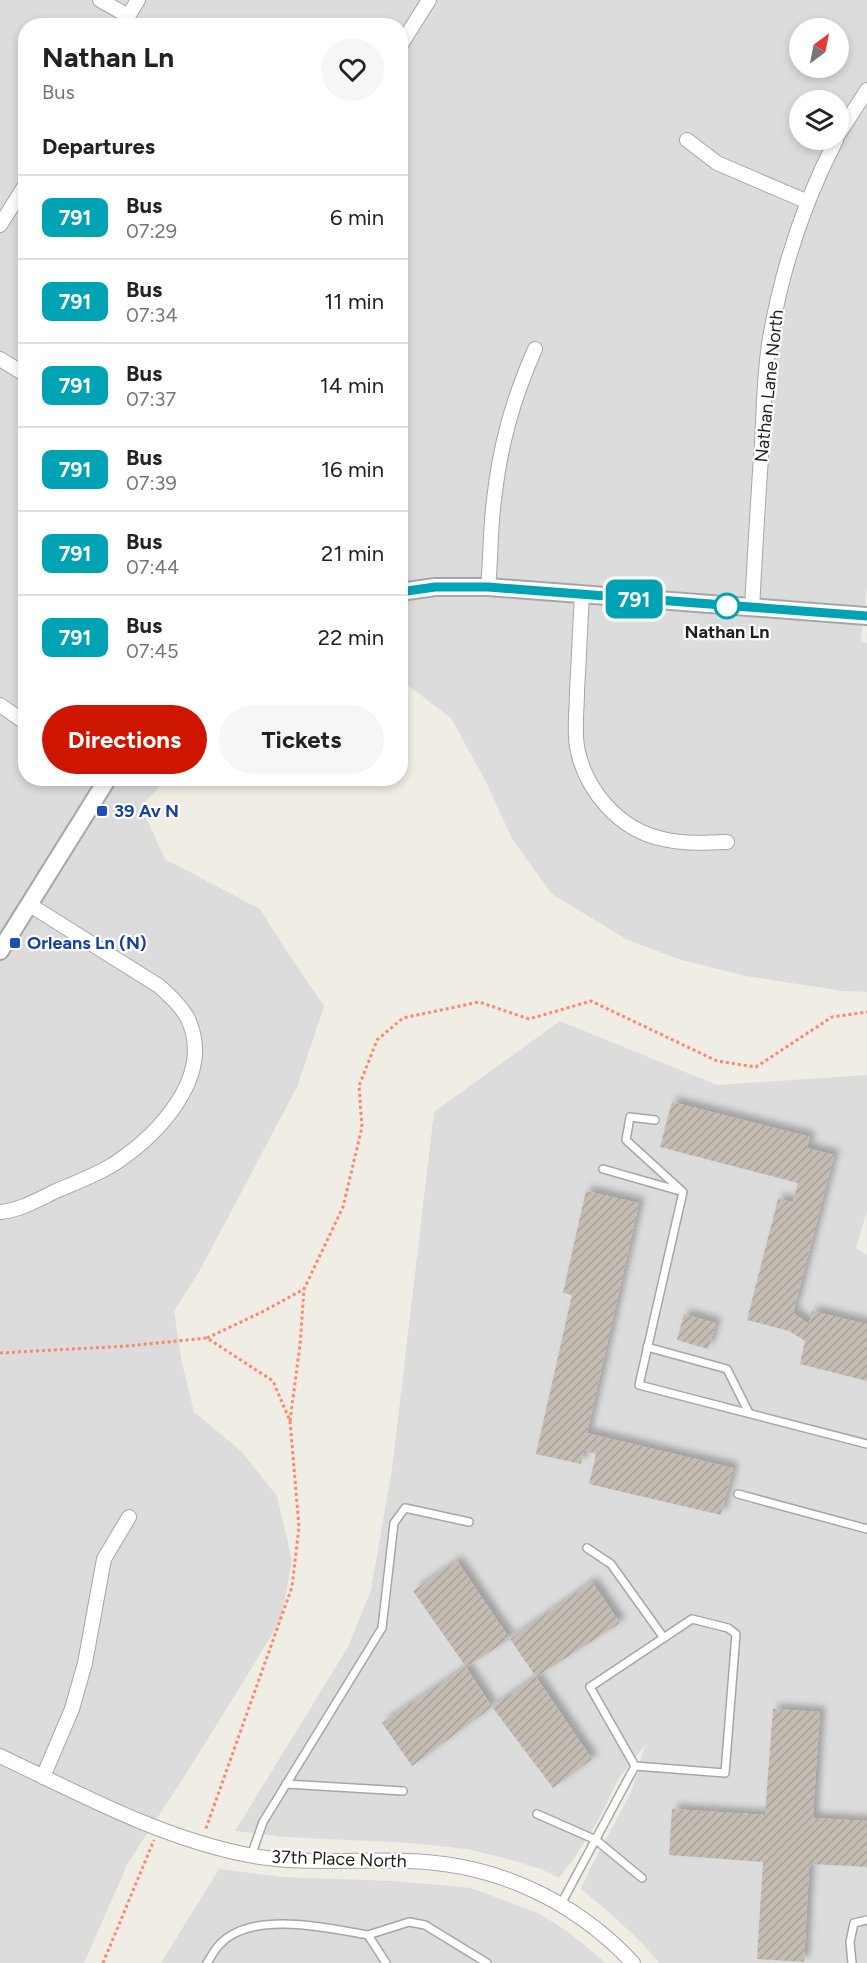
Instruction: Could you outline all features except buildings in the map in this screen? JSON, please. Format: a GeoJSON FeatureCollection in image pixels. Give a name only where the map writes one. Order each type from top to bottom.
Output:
{"type":"FeatureCollection","features":[{"type":"Feature","properties":{"kind":"street"},"geometry":{"type":"LineString","coordinates":[[100,0],[121,18]]}},
{"type":"Feature","properties":{"kind":"street"},"geometry":{"type":"LineString","coordinates":[[127,18],[138,0]]}},
{"type":"Feature","properties":{"kind":"street"},"geometry":{"type":"LineString","coordinates":[[408,33],[429,0]]}},
{"type":"Feature","properties":{"kind":"street"},"geometry":{"type":"LineString","coordinates":[[849,118],[867,90]]}},
{"type":"Feature","properties":{"kind":"street"},"geometry":{"type":"LineString","coordinates":[[687,140],[717,163],[808,202]]}},
{"type":"Feature","properties":{"kind":"street","name":"Nathan Lane North"},"geometry":{"type":"LineString","coordinates":[[752,608],[770,340],[781,286],[797,232],[817,177],[831,150]]}},
{"type":"Feature","properties":{"kind":"street"},"geometry":{"type":"LineString","coordinates":[[0,225],[18,197]]}},
{"type":"Feature","properties":{"kind":"street"},"geometry":{"type":"LineString","coordinates":[[488,587],[498,462],[519,384],[535,349]]}},
{"type":"Feature","properties":{"kind":"street"},"geometry":{"type":"LineString","coordinates":[[0,359],[18,370]]}},
{"type":"Feature","properties":{"kind":"street"},"geometry":{"type":"LineString","coordinates":[[408,591],[435,587],[488,587],[867,616]]}},
{"type":"Feature","properties":{"kind":"street"},"geometry":{"type":"LineString","coordinates":[[582,595],[575,720],[577,746],[584,772],[615,815],[635,829],[660,839],[686,843],[727,842]]}},
{"type":"Feature","properties":{"kind":"street"},"geometry":{"type":"LineString","coordinates":[[0,705],[18,717]]}},
{"type":"Feature","properties":{"kind":"street"},"geometry":{"type":"LineString","coordinates":[[0,951],[102,786]]}},
{"type":"Feature","properties":{"kind":"street"},"geometry":{"type":"LineString","coordinates":[[0,1212],[27,1204],[83,1180],[112,1165],[139,1146],[162,1122],[182,1095],[192,1077],[194,1057],[194,1037],[186,1017],[167,993],[30,905]]}},
{"type":"Feature","properties":{"kind":"street"},"geometry":{"type":"LineString","coordinates":[[43,1776],[75,1700],[85,1663],[104,1559],[129,1516]]}},
{"type":"Feature","properties":{"kind":"street","name":"37th Place North"},"geometry":{"type":"LineString","coordinates":[[0,1756],[159,1829],[200,1844],[251,1856],[294,1861],[410,1861],[453,1865],[494,1875],[561,1904],[612,1940],[633,1963]]}},
{"type":"Feature","properties":{"kind":"lane"},"geometry":{"type":"LineString","coordinates":[[656,1120],[630,1118],[626,1140],[683,1192]]}},
{"type":"Feature","properties":{"kind":"lane"},"geometry":{"type":"LineString","coordinates":[[603,1169],[683,1192]]}},
{"type":"Feature","properties":{"kind":"lane"},"geometry":{"type":"LineString","coordinates":[[683,1192],[639,1385],[867,1444]]}},
{"type":"Feature","properties":{"kind":"lane"},"geometry":{"type":"LineString","coordinates":[[647,1347],[727,1369],[749,1413]]}},
{"type":"Feature","properties":{"kind":"lane"},"geometry":{"type":"LineString","coordinates":[[738,1494],[867,1529]]}},
{"type":"Feature","properties":{"kind":"lane"},"geometry":{"type":"LineString","coordinates":[[251,1856],[262,1822],[382,1628],[394,1523],[405,1508],[469,1522]]}},
{"type":"Feature","properties":{"kind":"lane"},"geometry":{"type":"LineString","coordinates":[[588,1548],[612,1564],[664,1638]]}},
{"type":"Feature","properties":{"kind":"lane"},"geometry":{"type":"LineString","coordinates":[[692,1619],[728,1628],[736,1634],[725,1773],[635,1766],[590,1687],[692,1619]]}},
{"type":"Feature","properties":{"kind":"lane"},"geometry":{"type":"LineString","coordinates":[[561,1904],[635,1766]]}},
{"type":"Feature","properties":{"kind":"lane"},"geometry":{"type":"LineString","coordinates":[[286,1784],[403,1791]]}},
{"type":"Feature","properties":{"kind":"lane"},"geometry":{"type":"LineString","coordinates":[[537,1814],[596,1840],[642,1878]]}},
{"type":"Feature","properties":{"kind":"lane"},"geometry":{"type":"LineString","coordinates":[[852,1963],[850,1942],[854,1923],[867,1920]]}},
{"type":"Feature","properties":{"kind":"lane"},"geometry":{"type":"LineString","coordinates":[[207,1963],[220,1943],[242,1929],[277,1924],[315,1926],[368,1935],[410,1922],[425,1925],[487,1963]]}},
{"type":"Feature","properties":{"kind":"lane"},"geometry":{"type":"LineString","coordinates":[[368,1935],[387,1963]]}},
{"type":"Feature","properties":{"kind":"path"},"geometry":{"type":"LineString","coordinates":[[200,1844],[292,1587],[299,1527],[290,1421],[300,1345],[304,1289],[343,1207],[362,1127],[359,1086],[377,1040],[403,1018],[479,1002],[530,1019],[591,1001],[717,1061],[756,1067],[832,1017],[867,1012]]}},
{"type":"Feature","properties":{"kind":"path"},"geometry":{"type":"LineString","coordinates":[[0,1353],[127,1346],[207,1338],[304,1289]]}},
{"type":"Feature","properties":{"kind":"path"},"geometry":{"type":"LineString","coordinates":[[207,1338],[273,1381],[290,1421]]}},
{"type":"Feature","properties":{"kind":"path"},"geometry":{"type":"LineString","coordinates":[[103,1963],[159,1829]]}},
{"type":"Feature","properties":{"kind":"shaded area"},"geometry":{"type":"Polygon","coordinates":[[[0,0],[867,0],[867,585],[861,642],[867,643],[867,992],[843,991],[746,976],[678,959],[626,939],[552,894],[512,839],[486,782],[451,718],[408,686],[408,18],[18,18],[18,786],[160,786],[141,807],[165,859],[260,909],[324,1006],[297,1087],[199,1272],[174,1311],[182,1363],[194,1412],[241,1451],[277,1496],[292,1560],[281,1620],[128,1863],[84,1963],[0,1963],[0,0]]]}},
{"type":"Feature","properties":{"kind":"shaded area"},"geometry":{"type":"Polygon","coordinates":[[[560,1021],[717,1085],[867,1075],[867,1211],[856,1248],[867,1255],[867,1963],[659,1963],[643,1944],[581,1889],[632,1790],[645,1745],[619,1778],[599,1819],[559,1878],[541,1869],[466,1849],[412,1843],[284,1837],[235,1831],[348,1647],[371,1590],[392,1469],[434,1112],[560,1021]]]}},
{"type":"Feature","properties":{"kind":"shaded area"},"geometry":{"type":"Polygon","coordinates":[[[219,1869],[282,1877],[394,1881],[471,1888],[538,1913],[567,1931],[606,1963],[161,1963],[219,1869]]]}},
{"type":"Feature","properties":{"kind":"bus line","name":"791"},"geometry":{"type":"LineString","coordinates":[[408,591],[435,587],[488,587],[867,616]]}},
{"type":"Feature","properties":{"kind":"place","name":"Nathan Ln"},"geometry":{"type":"Point","coordinates":[727,606]}},
{"type":"Feature","properties":{"kind":"place","name":"39 Av N"},"geometry":{"type":"Point","coordinates":[102,811]}},
{"type":"Feature","properties":{"kind":"place","name":"Orleans Ln (N)"},"geometry":{"type":"Point","coordinates":[15,943]}}]}
